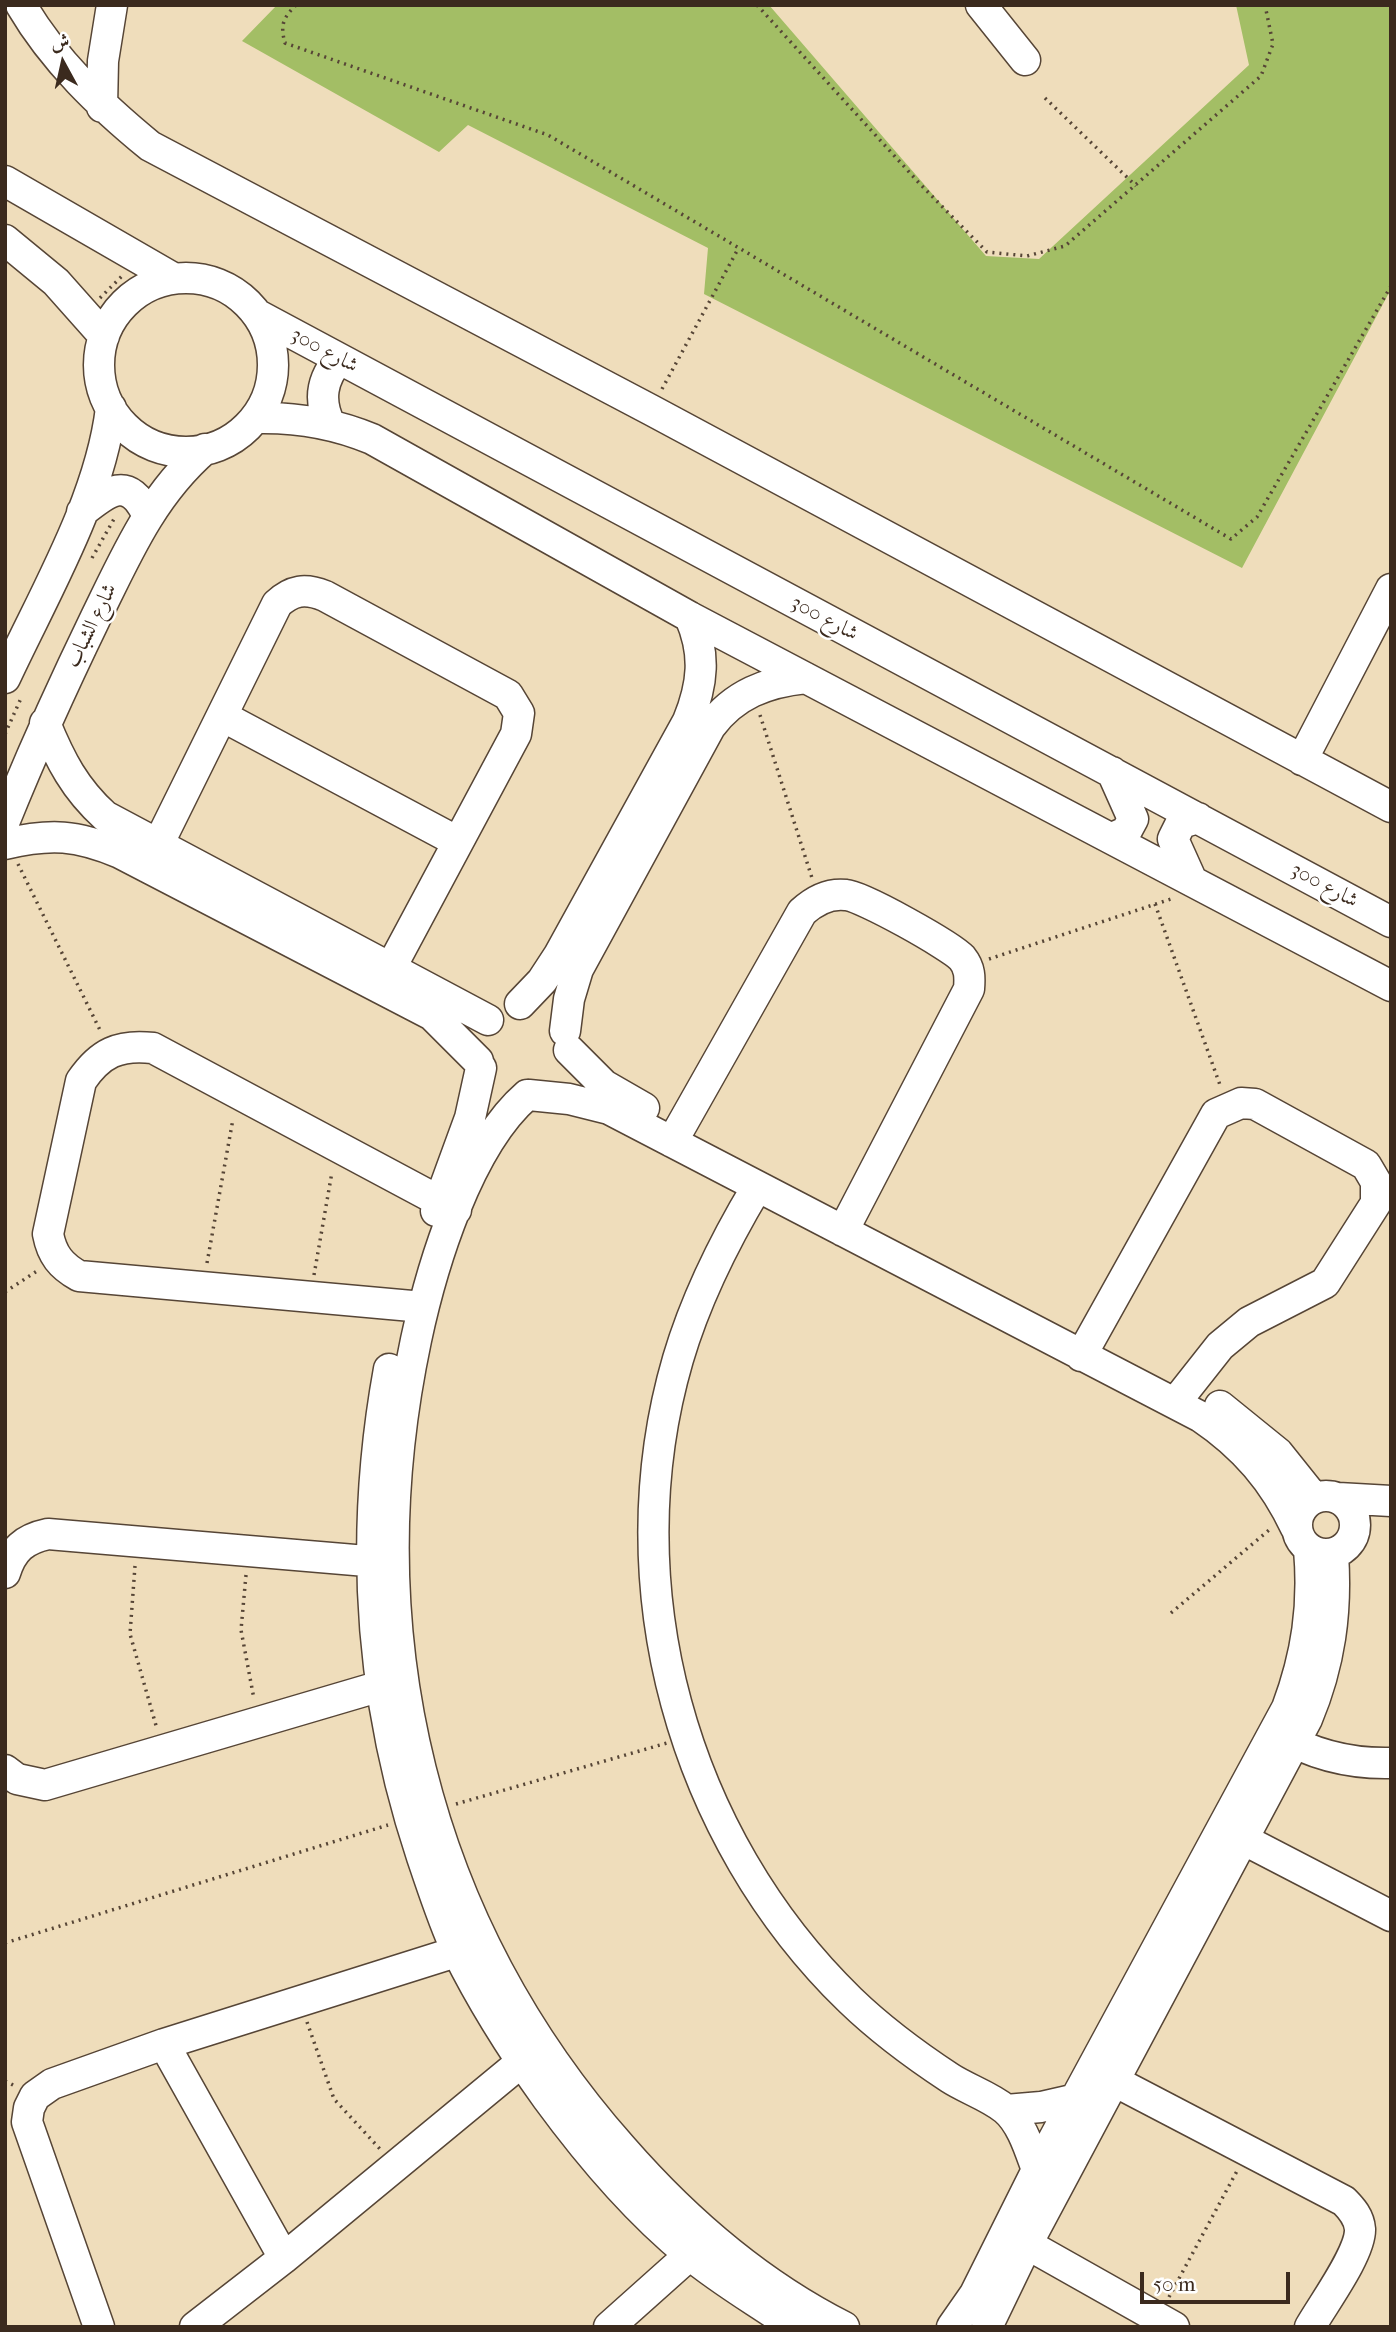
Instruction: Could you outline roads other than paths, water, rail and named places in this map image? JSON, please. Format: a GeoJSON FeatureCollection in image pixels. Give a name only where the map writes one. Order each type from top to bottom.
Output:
{"type":"FeatureCollection","features":[{"type":"Feature","properties":{"kind":"street"},"geometry":{"type":"LineString","coordinates":[[21,5],[62,63],[102,107],[150,146],[203,177],[651,410],[1391,807]]}},
{"type":"Feature","properties":{"kind":"street"},"geometry":{"type":"LineString","coordinates":[[102,107],[103,61],[112,5]]}},
{"type":"Feature","properties":{"kind":"street"},"geometry":{"type":"LineString","coordinates":[[981,5],[1025,60]]}},
{"type":"Feature","properties":{"kind":"street"},"geometry":{"type":"LineString","coordinates":[[5,181],[173,278]]}},
{"type":"Feature","properties":{"kind":"street"},"geometry":{"type":"LineString","coordinates":[[5,240],[56,282],[104,336]]}},
{"type":"Feature","properties":{"kind":"street"},"geometry":{"type":"LineString","coordinates":[[173,278],[212,281],[230,289],[258,315],[268,334],[273,355],[272,377],[256,418],[224,443],[205,449],[183,451],[161,448],[132,432],[111,408],[99,373],[104,336],[114,315],[130,298],[150,285],[173,278]]}},
{"type":"Feature","properties":{"kind":"street","name":"شارع 300"},"geometry":{"type":"LineString","coordinates":[[258,315],[1391,922]]}},
{"type":"Feature","properties":{"kind":"street"},"geometry":{"type":"LineString","coordinates":[[330,424],[322,397],[330,370],[339,359]]}},
{"type":"Feature","properties":{"kind":"street"},"geometry":{"type":"LineString","coordinates":[[5,678],[82,512],[104,451],[111,408]]}},
{"type":"Feature","properties":{"kind":"street"},"geometry":{"type":"LineString","coordinates":[[256,418],[330,424],[372,439],[690,617],[1391,986]]}},
{"type":"Feature","properties":{"kind":"street","name":"شارع الشباب"},"geometry":{"type":"LineString","coordinates":[[6,835],[45,723],[147,514],[183,468],[205,449]]}},
{"type":"Feature","properties":{"kind":"street"},"geometry":{"type":"LineString","coordinates":[[82,512],[104,495],[124,490],[134,495],[147,514]]}},
{"type":"Feature","properties":{"kind":"street"},"geometry":{"type":"LineString","coordinates":[[1302,760],[1391,589]]}},
{"type":"Feature","properties":{"kind":"street"},"geometry":{"type":"LineString","coordinates":[[153,856],[277,604],[287,595],[299,591],[313,591],[325,596],[508,695],[519,713],[516,734],[385,979]]}},
{"type":"Feature","properties":{"kind":"street"},"geometry":{"type":"LineString","coordinates":[[520,1004],[542,981],[559,955],[688,720],[701,680],[698,636],[690,617]]}},
{"type":"Feature","properties":{"kind":"street"},"geometry":{"type":"LineString","coordinates":[[448,1206],[494,1130],[509,1111],[528,1095],[549,1088],[564,1071],[569,999],[578,969],[710,727],[722,711],[744,695],[778,681],[806,678]]}},
{"type":"Feature","properties":{"kind":"street"},"geometry":{"type":"LineString","coordinates":[[701,680],[722,685],[744,695]]}},
{"type":"Feature","properties":{"kind":"street"},"geometry":{"type":"LineString","coordinates":[[222,716],[458,842]]}},
{"type":"Feature","properties":{"kind":"street"},"geometry":{"type":"LineString","coordinates":[[45,723],[69,776],[85,798],[153,856],[385,979],[488,1020]]}},
{"type":"Feature","properties":{"kind":"street"},"geometry":{"type":"LineString","coordinates":[[1112,772],[1133,819],[1126,832],[1112,838]]}},
{"type":"Feature","properties":{"kind":"street"},"geometry":{"type":"LineString","coordinates":[[1198,818],[1181,823],[1173,839],[1199,884]]}},
{"type":"Feature","properties":{"kind":"street"},"geometry":{"type":"LineString","coordinates":[[6,835],[58,836],[89,840],[153,856]]}},
{"type":"Feature","properties":{"kind":"street"},"geometry":{"type":"LineString","coordinates":[[676,1134],[802,912],[819,900],[845,895],[861,898],[960,955],[967,966],[969,989],[847,1223]]}},
{"type":"Feature","properties":{"kind":"street"},"geometry":{"type":"LineString","coordinates":[[385,979],[432,1015],[480,1065],[495,1086],[504,1092],[569,1099],[676,1134],[1180,1395],[1219,1406],[1279,1453],[1318,1526],[1335,1608],[1326,1665],[1315,1701],[1284,1738],[1016,2239],[952,2327]]}},
{"type":"Feature","properties":{"kind":"street"},"geometry":{"type":"LineString","coordinates":[[844,2327],[791,2320],[700,2245],[592,2114],[532,2054],[470,1947],[421,1815],[420,1770],[391,1682],[381,1563],[394,1480],[413,1306],[448,1206],[480,1065],[478,1040],[488,1020],[508,1007],[520,1004],[542,1008],[559,1021],[567,1040],[604,1085],[757,1187],[847,1223]]}},
{"type":"Feature","properties":{"kind":"street"},"geometry":{"type":"LineString","coordinates":[[413,1306],[79,1276],[56,1258],[48,1234],[81,1081],[93,1063],[111,1050],[131,1045],[153,1048],[448,1206]]}},
{"type":"Feature","properties":{"kind":"street"},"geometry":{"type":"LineString","coordinates":[[1086,1347],[1208,1124],[1227,1107],[1255,1104],[1356,1158],[1373,1175],[1377,1196],[1325,1283],[1249,1322],[1220,1346],[1180,1395]]}},
{"type":"Feature","properties":{"kind":"street"},"geometry":{"type":"LineString","coordinates":[[757,1187],[724,1242],[698,1299],[678,1359],[663,1421],[655,1484],[653,1547],[657,1611],[667,1673],[685,1737],[706,1793],[735,1850],[768,1904],[807,1954],[851,2000],[899,2042],[951,2078],[1006,2110],[1024,2138],[1037,2170]]}},
{"type":"Feature","properties":{"kind":"street"},"geometry":{"type":"LineString","coordinates":[[1318,1526],[1391,1501]]}},
{"type":"Feature","properties":{"kind":"street"},"geometry":{"type":"LineString","coordinates":[[1318,1526],[1391,1511]]}},
{"type":"Feature","properties":{"kind":"street"},"geometry":{"type":"LineString","coordinates":[[5,1573],[15,1552],[33,1538],[48,1534],[381,1563]]}},
{"type":"Feature","properties":{"kind":"street"},"geometry":{"type":"LineString","coordinates":[[5,1770],[16,1779],[45,1785],[391,1682]]}},
{"type":"Feature","properties":{"kind":"street"},"geometry":{"type":"LineString","coordinates":[[1284,1738],[1345,1761],[1391,1763]]}},
{"type":"Feature","properties":{"kind":"street"},"geometry":{"type":"LineString","coordinates":[[1234,1834],[1391,1916]]}},
{"type":"Feature","properties":{"kind":"street"},"geometry":{"type":"LineString","coordinates":[[99,2327],[27,2122],[35,2096],[52,2084],[164,2044],[470,1947]]}},
{"type":"Feature","properties":{"kind":"street"},"geometry":{"type":"LineString","coordinates":[[164,2044],[284,2258]]}},
{"type":"Feature","properties":{"kind":"street"},"geometry":{"type":"LineString","coordinates":[[195,2327],[284,2258],[532,2054]]}},
{"type":"Feature","properties":{"kind":"street"},"geometry":{"type":"LineString","coordinates":[[987,2327],[1037,2170],[1076,2099],[1102,2075]]}},
{"type":"Feature","properties":{"kind":"street"},"geometry":{"type":"LineString","coordinates":[[1102,2075],[1344,2201],[1355,2212],[1360,2227],[1358,2243],[1310,2327]]}},
{"type":"Feature","properties":{"kind":"street"},"geometry":{"type":"LineString","coordinates":[[1006,2110],[1041,2107],[1076,2099]]}},
{"type":"Feature","properties":{"kind":"street"},"geometry":{"type":"LineString","coordinates":[[1016,2239],[1166,2322]]}},
{"type":"Feature","properties":{"kind":"street"},"geometry":{"type":"LineString","coordinates":[[609,2327],[700,2245]]}}]}
